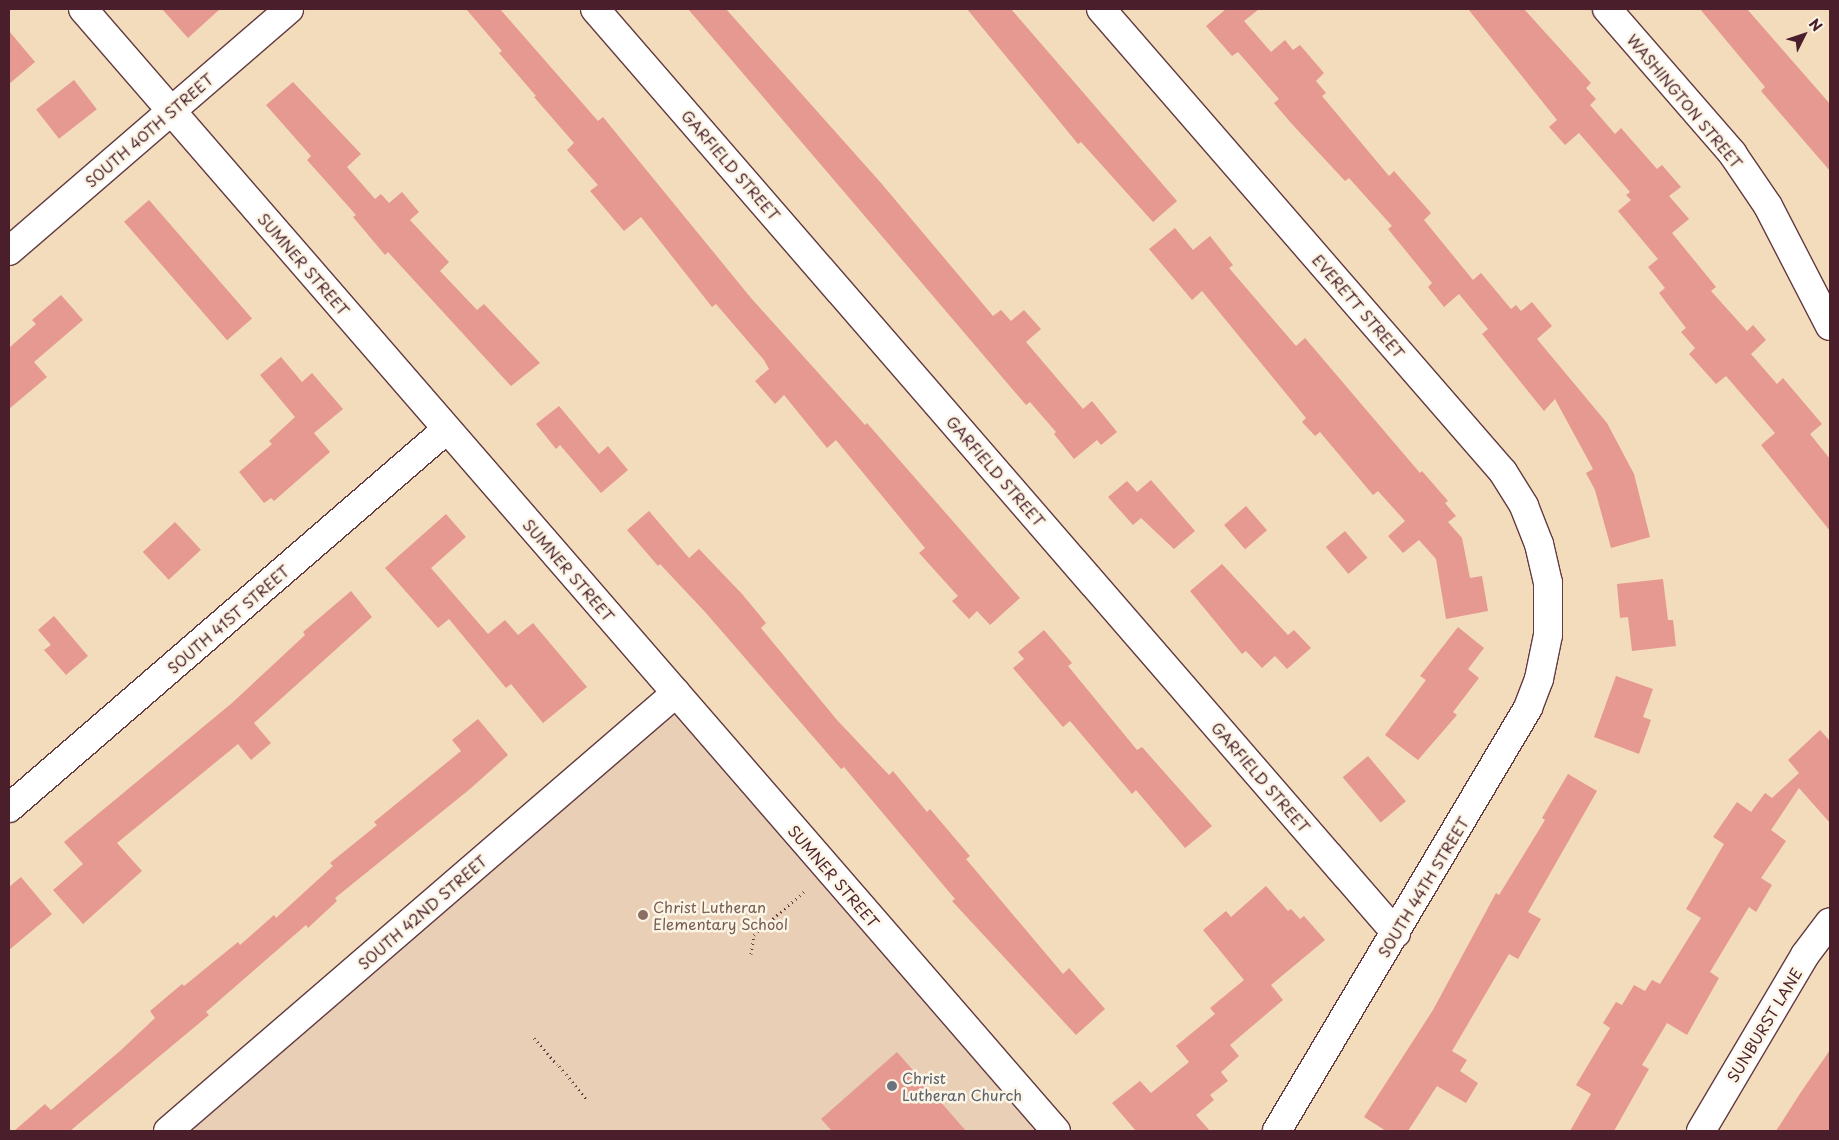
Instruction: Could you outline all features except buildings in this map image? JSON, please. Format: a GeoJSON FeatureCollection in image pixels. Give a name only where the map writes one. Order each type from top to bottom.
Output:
{"type":"FeatureCollection","features":[{"type":"Feature","properties":{"kind":"street","name":"SUMNER STREET"},"geometry":{"type":"LineString","coordinates":[[83,9],[1056,1131]]}},
{"type":"Feature","properties":{"kind":"street","name":"SOUTH 40TH STREET"},"geometry":{"type":"LineString","coordinates":[[9,251],[289,9]]}},
{"type":"Feature","properties":{"kind":"street","name":"GARFIELD STREET"},"geometry":{"type":"LineString","coordinates":[[595,9],[1396,933]]}},
{"type":"Feature","properties":{"kind":"street","name":"EVERETT STREET"},"geometry":{"type":"LineString","coordinates":[[1102,9],[1503,472],[1524,506],[1539,544],[1548,583],[1548,635]]}},
{"type":"Feature","properties":{"kind":"street","name":"WASHINGTON STREET"},"geometry":{"type":"LineString","coordinates":[[1607,9],[1732,153],[1768,206],[1830,326]]}},
{"type":"Feature","properties":{"kind":"street","name":"SOUTH 41ST STREET"},"geometry":{"type":"LineString","coordinates":[[9,808],[447,429]]}},
{"type":"Feature","properties":{"kind":"street","name":"SOUTH 44TH STREET"},"geometry":{"type":"LineString","coordinates":[[1276,1131],[1396,933],[1528,708],[1540,678],[1548,635]]}},
{"type":"Feature","properties":{"kind":"street","name":"SOUTH 42ND STREET"},"geometry":{"type":"LineString","coordinates":[[168,1131],[676,693]]}},
{"type":"Feature","properties":{"kind":"street","name":"SUNBURST LANE"},"geometry":{"type":"LineString","coordinates":[[1701,1131],[1806,956],[1830,922]]}},
{"type":"Feature","properties":{"kind":"path"},"geometry":{"type":"LineString","coordinates":[[751,954],[754,935],[807,889]]}},
{"type":"Feature","properties":{"kind":"path"},"geometry":{"type":"LineString","coordinates":[[534,1038],[586,1099]]}},
{"type":"Feature","properties":{"kind":"shaded area","name":"Christ Lutheran Elementary School"},"geometry":{"type":"Polygon","coordinates":[[[676,693],[1056,1131],[168,1131],[676,693]]]}},
{"type":"Feature","properties":{"kind":"place","name":"Christ Lutheran Elementary School"},"geometry":{"type":"Point","coordinates":[643,915]}},
{"type":"Feature","properties":{"kind":"place","name":"Christ Lutheran Church"},"geometry":{"type":"Point","coordinates":[892,1086]}}]}
